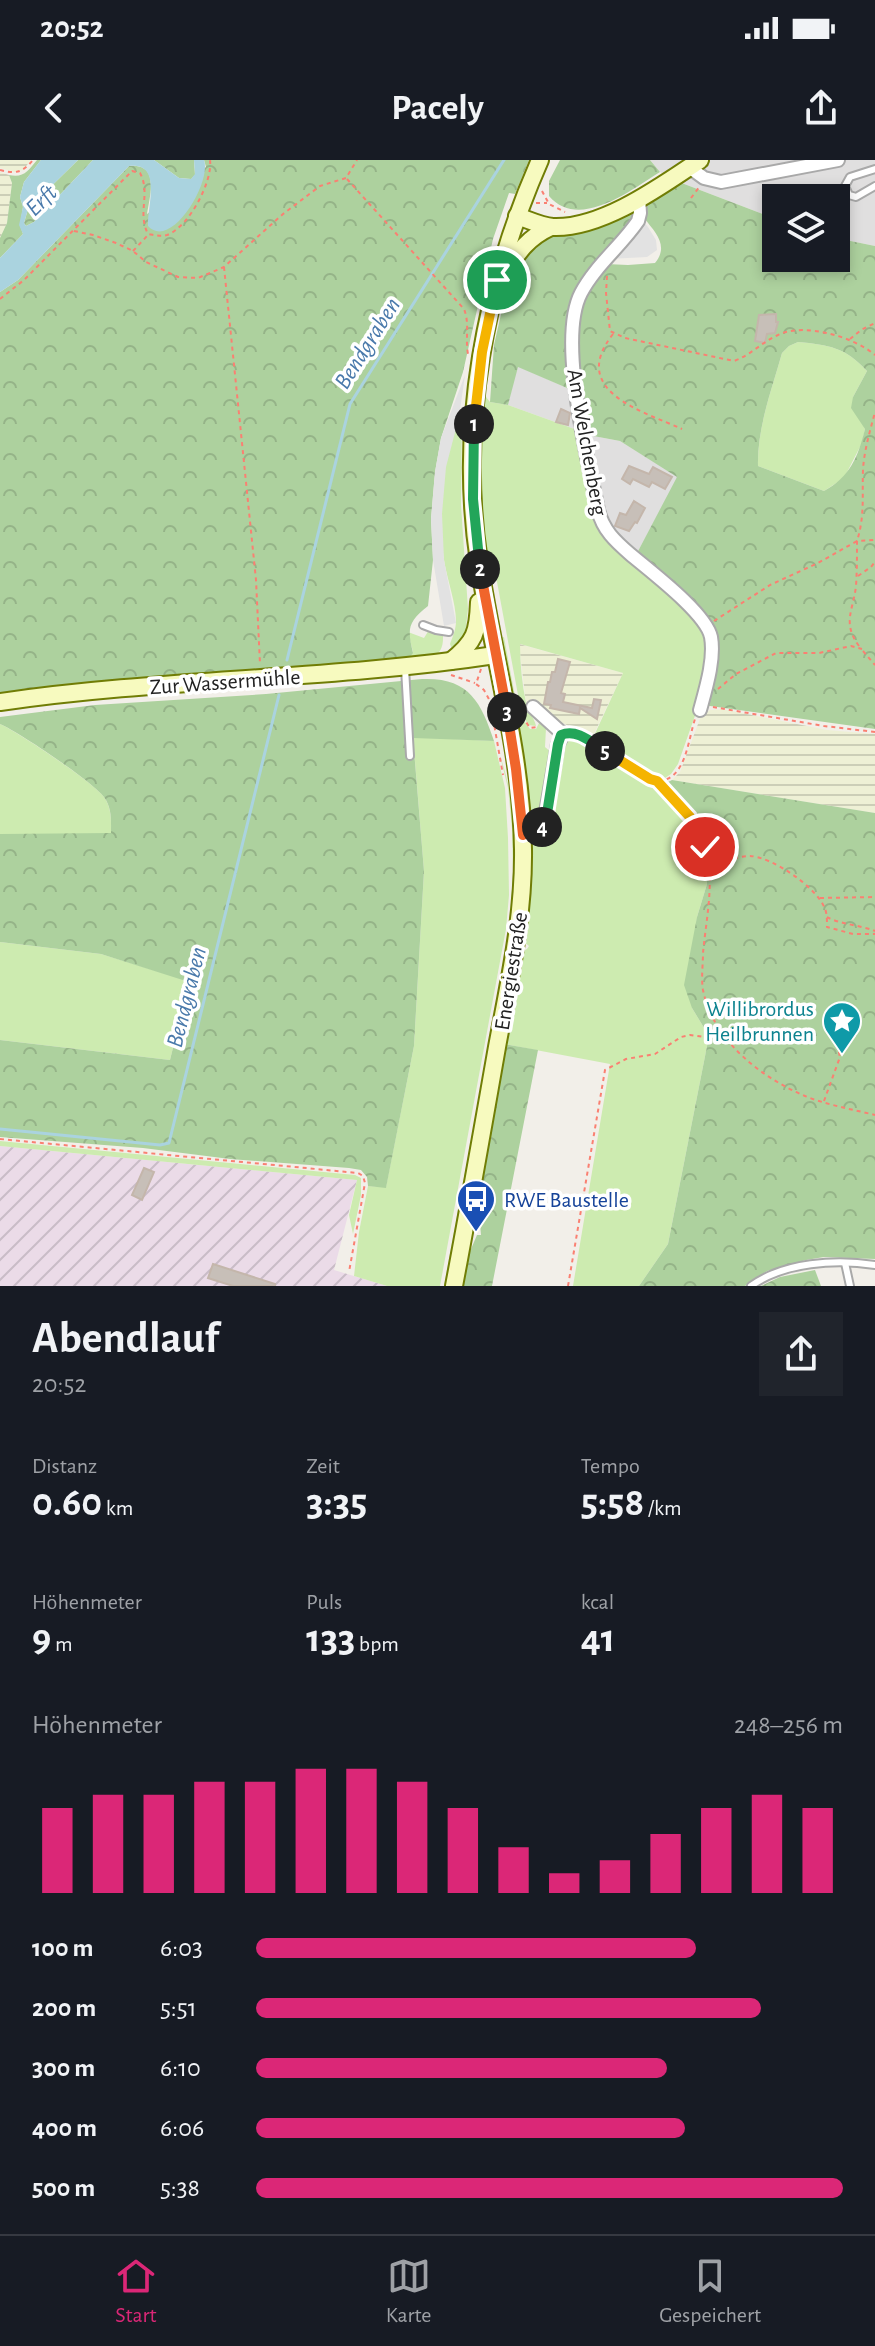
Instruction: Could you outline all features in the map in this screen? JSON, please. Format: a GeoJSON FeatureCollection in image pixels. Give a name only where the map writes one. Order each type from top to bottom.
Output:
{"type":"FeatureCollection","features":[{"type":"Feature","properties":{"kind":"main road"},"geometry":{"type":"LineString","coordinates":[[449,662],[466,648],[476,633],[479,613],[472,385],[492,300],[517,216],[540,160]]}},
{"type":"Feature","properties":{"kind":"main road"},"geometry":{"type":"LineString","coordinates":[[492,300],[520,250],[534,236],[551,227],[589,222],[605,216],[694,164]]}},
{"type":"Feature","properties":{"kind":"main road"},"geometry":{"type":"LineString","coordinates":[[517,216],[551,227]]}},
{"type":"Feature","properties":{"kind":"main road","name":"Energiestraße"},"geometry":{"type":"LineString","coordinates":[[454,1286],[517,939],[522,893],[523,835],[515,759],[488,656],[479,560]]}},
{"type":"Feature","properties":{"kind":"main road","name":"Zur Wassermühle"},"geometry":{"type":"LineString","coordinates":[[0,702],[145,687],[405,668],[488,656]]}},
{"type":"Feature","properties":{"kind":"street"},"geometry":{"type":"LineString","coordinates":[[694,164],[704,178],[721,182],[838,160]]}},
{"type":"Feature","properties":{"kind":"street","name":"Am Welchenberg"},"geometry":{"type":"LineString","coordinates":[[639,198],[638,221],[580,294],[572,337],[575,382],[600,518],[615,541],[707,626]]}},
{"type":"Feature","properties":{"kind":"street"},"geometry":{"type":"LineString","coordinates":[[700,710],[711,647],[707,626]]}},
{"type":"Feature","properties":{"kind":"street"},"geometry":{"type":"LineString","coordinates":[[523,835],[538,830],[544,824],[558,741],[563,734],[538,712]]}},
{"type":"Feature","properties":{"kind":"lane"},"geometry":{"type":"LineString","coordinates":[[875,169],[852,176],[845,186],[849,195],[856,197],[875,186]]}},
{"type":"Feature","properties":{"kind":"lane"},"geometry":{"type":"LineString","coordinates":[[423,625],[449,632]]}},
{"type":"Feature","properties":{"kind":"lane"},"geometry":{"type":"LineString","coordinates":[[405,668],[410,756]]}},
{"type":"Feature","properties":{"kind":"lane"},"geometry":{"type":"LineString","coordinates":[[845,1263],[850,1286]]}},
{"type":"Feature","properties":{"kind":"lane"},"geometry":{"type":"LineString","coordinates":[[751,1286],[770,1275],[818,1264],[875,1265]]}},
{"type":"Feature","properties":{"kind":"path"},"geometry":{"type":"LineString","coordinates":[[0,170],[20,173],[33,160]]}},
{"type":"Feature","properties":{"kind":"path"},"geometry":{"type":"LineString","coordinates":[[148,234],[165,236],[175,231],[188,217],[205,189],[211,171],[210,160]]}},
{"type":"Feature","properties":{"kind":"path"},"geometry":{"type":"LineString","coordinates":[[72,231],[93,235],[133,251],[146,262],[178,277],[198,278],[224,267],[283,214],[320,186],[346,178],[357,160]]}},
{"type":"Feature","properties":{"kind":"path"},"geometry":{"type":"LineString","coordinates":[[0,299],[24,280],[132,171],[140,173],[146,183],[143,224],[148,234]]}},
{"type":"Feature","properties":{"kind":"path"},"geometry":{"type":"LineString","coordinates":[[346,178],[466,313],[466,345],[471,360],[473,342]]}},
{"type":"Feature","properties":{"kind":"path"},"geometry":{"type":"LineString","coordinates":[[691,198],[699,189]]}},
{"type":"Feature","properties":{"kind":"path"},"geometry":{"type":"LineString","coordinates":[[523,199],[547,203],[571,213]]}},
{"type":"Feature","properties":{"kind":"path"},"geometry":{"type":"LineString","coordinates":[[133,251],[148,234]]}},
{"type":"Feature","properties":{"kind":"path"},"geometry":{"type":"LineString","coordinates":[[608,259],[606,298],[609,328],[613,334],[734,361],[783,333],[816,331],[850,339],[875,355]]}},
{"type":"Feature","properties":{"kind":"path"},"geometry":{"type":"LineString","coordinates":[[224,267],[256,580],[260,679]]}},
{"type":"Feature","properties":{"kind":"path"},"geometry":{"type":"LineString","coordinates":[[850,339],[875,323]]}},
{"type":"Feature","properties":{"kind":"path"},"geometry":{"type":"LineString","coordinates":[[613,334],[602,349],[599,360],[602,377],[611,394],[682,429]]}},
{"type":"Feature","properties":{"kind":"path"},"geometry":{"type":"LineString","coordinates":[[875,412],[863,469],[863,522],[857,541],[857,577],[849,624],[853,636],[875,665]]}},
{"type":"Feature","properties":{"kind":"path"},"geometry":{"type":"LineString","coordinates":[[707,626],[770,585],[857,541],[875,540]]}},
{"type":"Feature","properties":{"kind":"path"},"geometry":{"type":"LineString","coordinates":[[857,577],[875,562]]}},
{"type":"Feature","properties":{"kind":"path"},"geometry":{"type":"LineString","coordinates":[[717,690],[736,674],[776,653],[819,653],[851,646],[862,649]]}},
{"type":"Feature","properties":{"kind":"path"},"geometry":{"type":"LineString","coordinates":[[488,656],[476,684],[490,701],[505,782]]}},
{"type":"Feature","properties":{"kind":"path"},"geometry":{"type":"LineString","coordinates":[[563,734],[578,734],[657,781],[667,780],[678,770],[700,710],[719,707],[875,732]]}},
{"type":"Feature","properties":{"kind":"path"},"geometry":{"type":"LineString","coordinates":[[520,711],[531,728],[536,728],[538,712]]}},
{"type":"Feature","properties":{"kind":"path"},"geometry":{"type":"LineString","coordinates":[[657,781],[690,817],[705,847],[709,881],[703,990],[722,1034],[761,1072],[803,1095],[875,1115]]}},
{"type":"Feature","properties":{"kind":"path"},"geometry":{"type":"LineString","coordinates":[[705,847],[720,861],[750,856],[772,862],[798,879],[827,910],[827,927],[830,929],[853,934],[875,932]]}},
{"type":"Feature","properties":{"kind":"path"},"geometry":{"type":"LineString","coordinates":[[819,898],[875,897]]}},
{"type":"Feature","properties":{"kind":"path"},"geometry":{"type":"LineString","coordinates":[[826,916],[835,921],[862,925],[875,932]]}},
{"type":"Feature","properties":{"kind":"path"},"geometry":{"type":"LineString","coordinates":[[824,1103],[848,1022]]}},
{"type":"Feature","properties":{"kind":"path"},"geometry":{"type":"LineString","coordinates":[[568,1286],[605,1070],[626,1059],[655,1054],[681,1037],[713,1038],[722,1034]]}},
{"type":"Feature","properties":{"kind":"path"},"geometry":{"type":"LineString","coordinates":[[0,1139],[358,1173],[365,1183],[349,1272]]}},
{"type":"Feature","properties":{"kind":"shaded area"},"geometry":{"type":"Polygon","coordinates":[[[650,160],[875,160],[875,246],[850,241],[850,184],[762,184],[762,214],[660,172],[650,160]]]}},
{"type":"Feature","properties":{"kind":"shaded area"},"geometry":{"type":"Polygon","coordinates":[[[639,217],[656,240],[657,250],[647,257],[608,259],[639,217]]]}},
{"type":"Feature","properties":{"kind":"shaded area"},"geometry":{"type":"Polygon","coordinates":[[[517,366],[574,391],[580,431],[508,405],[517,366]]]}},
{"type":"Feature","properties":{"kind":"shaded area"},"geometry":{"type":"Polygon","coordinates":[[[465,375],[459,417],[446,467],[442,514],[444,560],[456,623],[444,626],[433,560],[431,519],[441,438],[465,375]]]}},
{"type":"Feature","properties":{"kind":"shaded area"},"geometry":{"type":"Polygon","coordinates":[[[588,435],[620,441],[678,477],[636,555],[603,518],[588,435]]]}},
{"type":"Feature","properties":{"kind":"shaded area"},"geometry":{"type":"Polygon","coordinates":[[[0,1146],[357,1180],[334,1270],[387,1286],[0,1286],[0,1146]]]}},
{"type":"Feature","properties":{"kind":"green space"},"geometry":{"type":"Polygon","coordinates":[[[0,160],[31,160],[23,170],[15,172],[0,168],[0,160]]]}},
{"type":"Feature","properties":{"kind":"green space"},"geometry":{"type":"Polygon","coordinates":[[[41,160],[24,182],[20,197],[23,234],[0,258],[0,238],[7,223],[12,183],[9,175],[22,174],[41,160]]]}},
{"type":"Feature","properties":{"kind":"green space"},"geometry":{"type":"Polygon","coordinates":[[[78,160],[93,160],[34,222],[26,226],[28,209],[78,160]]]}},
{"type":"Feature","properties":{"kind":"green space"},"geometry":{"type":"Polygon","coordinates":[[[154,160],[194,160],[195,175],[191,179],[179,178],[154,160]]]}},
{"type":"Feature","properties":{"kind":"green space"},"geometry":{"type":"Polygon","coordinates":[[[204,160],[529,160],[515,194],[509,193],[493,239],[463,372],[441,438],[431,519],[433,560],[428,606],[411,626],[413,653],[406,662],[0,698],[0,292],[18,280],[129,166],[139,166],[149,175],[151,190],[147,214],[206,167],[204,160]]]}},
{"type":"Feature","properties":{"kind":"green space"},"geometry":{"type":"Polygon","coordinates":[[[560,160],[650,160],[660,172],[605,204],[575,210],[561,206],[549,196],[549,181],[560,160]]]}},
{"type":"Feature","properties":{"kind":"green space"},"geometry":{"type":"Polygon","coordinates":[[[0,172],[9,175],[12,183],[7,223],[0,238],[0,172]]]}},
{"type":"Feature","properties":{"kind":"green space"},"geometry":{"type":"Polygon","coordinates":[[[679,182],[762,214],[762,272],[850,272],[850,241],[875,246],[875,729],[703,705],[716,635],[710,620],[636,555],[677,477],[620,441],[588,435],[574,342],[584,294],[606,264],[655,263],[659,257],[661,245],[644,218],[646,200],[679,182]],[[798,342],[782,353],[758,452],[758,466],[824,491],[847,473],[859,449],[865,429],[851,408],[853,397],[867,371],[844,352],[828,346],[798,342]]]}},
{"type":"Feature","properties":{"kind":"green space"},"geometry":{"type":"Polygon","coordinates":[[[628,211],[636,218],[575,300],[574,391],[518,367],[508,405],[490,402],[494,345],[504,301],[517,268],[527,253],[553,232],[628,211]]]}},
{"type":"Feature","properties":{"kind":"green space"},"geometry":{"type":"Polygon","coordinates":[[[798,342],[836,349],[867,371],[853,397],[865,429],[862,443],[844,478],[824,491],[758,466],[763,423],[782,353],[798,342]]]}},
{"type":"Feature","properties":{"kind":"green space"},"geometry":{"type":"Polygon","coordinates":[[[482,392],[490,402],[508,405],[580,431],[596,514],[704,626],[708,646],[697,710],[678,764],[665,778],[650,776],[592,740],[623,673],[520,644],[526,703],[536,726],[528,725],[521,711],[497,582],[484,547],[479,443],[482,392]]]}},
{"type":"Feature","properties":{"kind":"green space"},"geometry":{"type":"Polygon","coordinates":[[[462,414],[461,505],[468,609],[465,635],[469,640],[453,652],[450,644],[456,614],[444,560],[441,506],[449,447],[462,414]]]}},
{"type":"Feature","properties":{"kind":"green space"},"geometry":{"type":"Polygon","coordinates":[[[429,630],[443,636],[440,650],[432,657],[406,662],[413,652],[408,632],[424,638],[429,630]]]}},
{"type":"Feature","properties":{"kind":"green space"},"geometry":{"type":"Polygon","coordinates":[[[504,637],[518,712],[530,729],[536,729],[539,723],[546,728],[545,747],[553,754],[542,821],[534,827],[530,824],[520,738],[501,638],[504,637]]]}},
{"type":"Feature","properties":{"kind":"green space"},"geometry":{"type":"Polygon","coordinates":[[[519,644],[623,673],[592,738],[526,704],[519,644]]]}},
{"type":"Feature","properties":{"kind":"green space"},"geometry":{"type":"Polygon","coordinates":[[[438,679],[462,687],[478,703],[494,741],[413,738],[424,871],[414,1046],[386,1188],[368,1186],[367,1177],[361,1170],[349,1168],[0,1137],[0,1040],[170,1060],[189,982],[101,954],[0,942],[0,834],[111,833],[111,823],[108,805],[97,790],[55,758],[0,724],[0,717],[95,705],[266,694],[438,679]]]}},
{"type":"Feature","properties":{"kind":"green space"},"geometry":{"type":"Polygon","coordinates":[[[722,709],[827,730],[875,734],[875,813],[672,780],[680,772],[701,716],[710,710],[722,709]]]}},
{"type":"Feature","properties":{"kind":"green space"},"geometry":{"type":"Polygon","coordinates":[[[0,724],[55,758],[97,790],[108,806],[111,834],[0,834],[0,724]]]}},
{"type":"Feature","properties":{"kind":"green space"},"geometry":{"type":"Polygon","coordinates":[[[574,736],[657,786],[686,814],[705,848],[707,884],[697,917],[692,1008],[709,1036],[668,1244],[639,1286],[573,1286],[610,1064],[504,1044],[521,952],[529,946],[523,941],[530,842],[536,836],[561,742],[566,737],[574,736]]]}},
{"type":"Feature","properties":{"kind":"green space"},"geometry":{"type":"Polygon","coordinates":[[[413,737],[494,741],[505,788],[508,838],[506,929],[440,1286],[387,1286],[354,1276],[368,1186],[386,1187],[414,1046],[424,871],[413,737]]]}},
{"type":"Feature","properties":{"kind":"green space"},"geometry":{"type":"Polygon","coordinates":[[[500,756],[507,778],[514,824],[515,871],[510,941],[447,1286],[444,1286],[509,934],[512,829],[508,788],[500,756]]]}},
{"type":"Feature","properties":{"kind":"green space"},"geometry":{"type":"Polygon","coordinates":[[[672,780],[875,813],[875,1259],[824,1257],[806,1260],[767,1271],[745,1286],[639,1286],[668,1244],[709,1036],[692,1008],[684,985],[697,917],[707,884],[706,864],[712,863],[712,854],[696,822],[665,788],[666,783],[672,780]]]}},
{"type":"Feature","properties":{"kind":"green space"},"geometry":{"type":"Polygon","coordinates":[[[0,942],[101,954],[189,981],[170,1060],[0,1040],[0,942]]]}},
{"type":"Feature","properties":{"kind":"green space"},"geometry":{"type":"Polygon","coordinates":[[[503,1044],[538,1050],[492,1286],[462,1286],[468,1256],[477,1235],[481,1235],[478,1201],[503,1044]]]}},
{"type":"Feature","properties":{"kind":"green space"},"geometry":{"type":"Polygon","coordinates":[[[0,1141],[355,1175],[361,1178],[361,1195],[353,1234],[349,1215],[357,1180],[0,1146],[0,1141]]]}},
{"type":"Feature","properties":{"kind":"green space"},"geometry":{"type":"Polygon","coordinates":[[[815,1270],[821,1286],[761,1286],[780,1277],[815,1270]]]}},
{"type":"Feature","properties":{"kind":"water"},"geometry":{"type":"Polygon","coordinates":[[[41,160],[78,160],[28,209],[26,226],[34,222],[93,160],[154,160],[179,178],[191,179],[195,174],[194,160],[204,160],[205,170],[188,211],[168,229],[157,231],[148,226],[150,178],[140,167],[129,166],[18,280],[0,292],[0,258],[23,234],[19,225],[23,207],[20,197],[24,182],[41,160]]]}},
{"type":"Feature","properties":{"kind":"building"},"geometry":{"type":"Polygon","coordinates":[[[776,314],[778,322],[775,333],[767,334],[765,343],[755,341],[759,315],[776,314]]]}},
{"type":"Feature","properties":{"kind":"building"},"geometry":{"type":"Polygon","coordinates":[[[561,409],[570,413],[568,425],[556,422],[561,409]]]}},
{"type":"Feature","properties":{"kind":"building"},"geometry":{"type":"Polygon","coordinates":[[[629,466],[649,474],[653,467],[672,477],[665,489],[652,482],[649,487],[633,479],[630,484],[622,479],[629,466]]]}},
{"type":"Feature","properties":{"kind":"building"},"geometry":{"type":"Polygon","coordinates":[[[634,501],[645,508],[637,523],[629,531],[615,526],[620,513],[626,515],[634,501]]]}},
{"type":"Feature","properties":{"kind":"building"},"geometry":{"type":"Polygon","coordinates":[[[558,659],[570,662],[561,693],[565,694],[563,702],[592,708],[594,699],[601,700],[597,719],[580,708],[579,714],[544,704],[548,682],[552,672],[555,672],[558,659]]]}},
{"type":"Feature","properties":{"kind":"building"},"geometry":{"type":"Polygon","coordinates":[[[144,1168],[154,1172],[142,1200],[132,1195],[144,1168]]]}},
{"type":"Feature","properties":{"kind":"building"},"geometry":{"type":"Polygon","coordinates":[[[213,1264],[275,1286],[233,1286],[208,1278],[213,1264]]]}},
{"type":"Feature","properties":{"kind":"waterway","name":"Bendgraben"},"geometry":{"type":"LineString","coordinates":[[287,660],[350,404],[504,160]]}},
{"type":"Feature","properties":{"kind":"waterway","name":"Bendgraben"},"geometry":{"type":"LineString","coordinates":[[0,1129],[160,1145],[169,1143],[279,695]]}},
{"type":"Feature","properties":{"kind":"place","name":"Willibrordus Heilbrunnen"},"geometry":{"type":"Point","coordinates":[842,1055]}},
{"type":"Feature","properties":{"kind":"place","name":"RWE Baustelle"},"geometry":{"type":"Point","coordinates":[476,1233]}},
{"type":"Feature","properties":{"kind":"route"},"geometry":{"type":"LineString","coordinates":[[497,280],[477,385],[474,508],[490,630],[515,759],[523,835],[538,830],[544,824],[558,741],[564,733],[570,732],[657,781],[690,817],[705,847]]}},
{"type":"Feature","properties":{"kind":"water label","name":"Erft"},"geometry":{"type":"Point","coordinates":[41,200]}}]}
